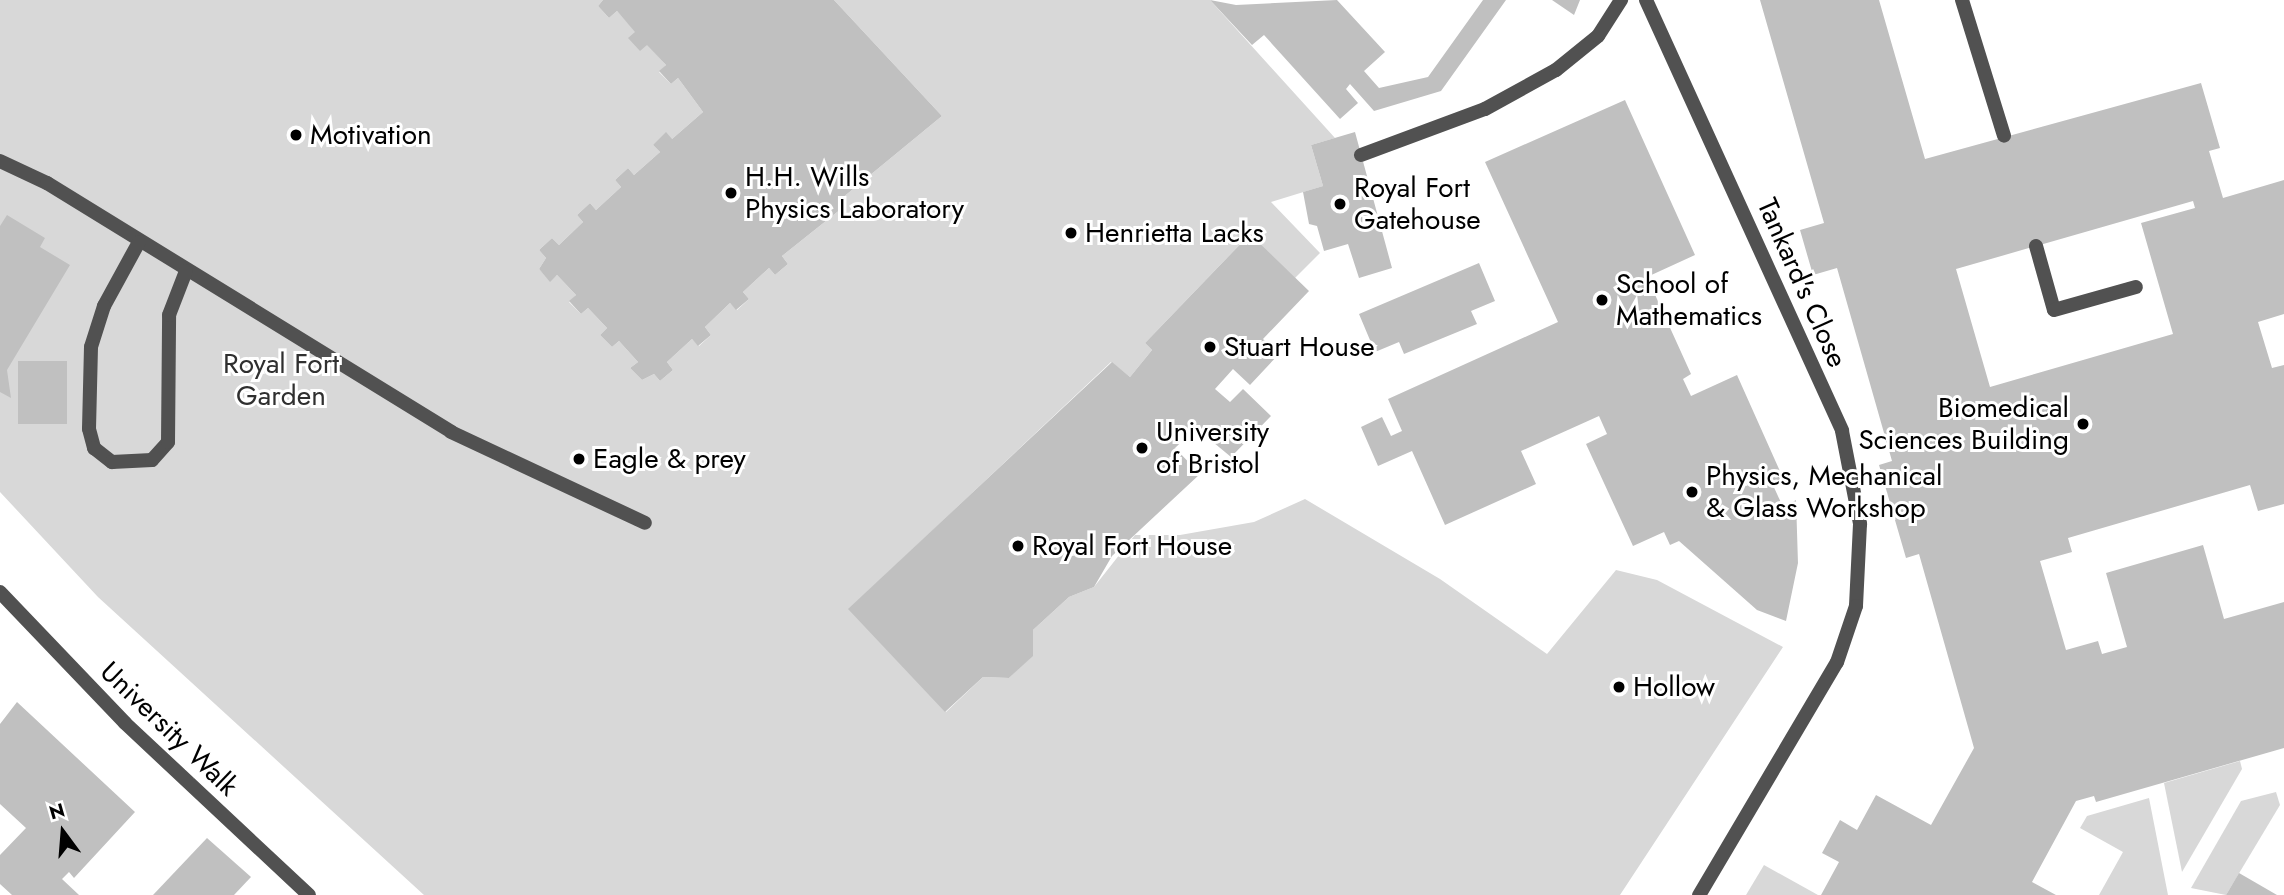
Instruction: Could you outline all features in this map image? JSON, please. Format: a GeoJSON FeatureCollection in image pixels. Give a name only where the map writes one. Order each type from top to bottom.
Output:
{"type":"FeatureCollection","features":[{"type":"Feature","properties":{"kind":"street"},"geometry":{"type":"LineString","coordinates":[[1362,155],[1485,109],[1556,71],[1598,36],[1621,0]]}},
{"type":"Feature","properties":{"kind":"street","name":"Tankard's Close"},"geometry":{"type":"LineString","coordinates":[[1646,0],[1842,431],[1860,524],[1856,606],[1837,662],[1699,895]]}},
{"type":"Feature","properties":{"kind":"street"},"geometry":{"type":"LineString","coordinates":[[1962,0],[2004,136]]}},
{"type":"Feature","properties":{"kind":"street"},"geometry":{"type":"LineString","coordinates":[[0,161],[47,183],[186,271],[462,438],[645,523]]}},
{"type":"Feature","properties":{"kind":"street"},"geometry":{"type":"LineString","coordinates":[[139,242],[104,306],[91,347],[89,429],[94,448],[112,462],[152,460],[168,442],[169,315],[186,271]]}},
{"type":"Feature","properties":{"kind":"street"},"geometry":{"type":"LineString","coordinates":[[2036,246],[2054,310],[2136,287]]}},
{"type":"Feature","properties":{"kind":"street","name":"University Walk"},"geometry":{"type":"LineString","coordinates":[[0,592],[125,723],[309,895]]}},
{"type":"Feature","properties":{"kind":"green space","name":"Royal Fort Garden"},"geometry":{"type":"Polygon","coordinates":[[[0,0],[603,0],[598,6],[609,18],[617,11],[666,65],[659,72],[671,84],[678,78],[703,112],[672,139],[653,145],[660,152],[634,175],[628,168],[615,180],[621,187],[596,210],[590,203],[577,215],[583,222],[559,245],[552,238],[539,250],[546,258],[539,269],[550,281],[557,275],[576,295],[569,302],[581,314],[588,308],[607,328],[600,335],[612,347],[619,341],[638,362],[630,368],[642,380],[654,374],[660,381],[673,370],[667,362],[692,339],[699,346],[711,335],[705,327],[730,303],[737,310],[749,299],[743,292],[769,268],[775,275],[788,264],[782,256],[846,205],[841,199],[942,116],[834,0],[1210,0],[1335,138],[1311,145],[1323,186],[1271,202],[1320,253],[1295,278],[1249,235],[1145,343],[1152,350],[1130,377],[1111,362],[849,609],[946,712],[983,677],[1009,678],[1032,656],[1033,630],[1069,597],[1094,587],[1135,535],[1180,535],[1254,522],[1305,499],[1440,579],[1547,654],[1616,570],[1657,580],[1783,647],[1620,895],[424,895],[98,597],[0,492],[0,0]]]}},
{"type":"Feature","properties":{"kind":"green space"},"geometry":{"type":"Polygon","coordinates":[[[2240,761],[2242,769],[2182,872],[2164,783],[2240,761]]]}},
{"type":"Feature","properties":{"kind":"green space"},"geometry":{"type":"Polygon","coordinates":[[[2276,792],[2280,805],[2226,895],[2191,888],[2241,801],[2276,792]]]}},
{"type":"Feature","properties":{"kind":"green space"},"geometry":{"type":"Polygon","coordinates":[[[2149,798],[2168,895],[2099,895],[2123,852],[2080,828],[2087,816],[2149,798]]]}},
{"type":"Feature","properties":{"kind":"green space"},"geometry":{"type":"Polygon","coordinates":[[[1764,865],[1818,895],[1746,895],[1764,865]]]}},
{"type":"Feature","properties":{"kind":"building","name":"H.H. Wills Physics Laboratory"},"geometry":{"type":"Polygon","coordinates":[[[603,0],[834,0],[942,116],[841,199],[846,205],[782,256],[788,264],[775,275],[769,268],[743,292],[749,299],[736,310],[730,303],[705,327],[711,335],[698,346],[692,339],[667,362],[673,370],[660,381],[654,374],[642,380],[630,368],[638,362],[619,341],[612,347],[600,335],[607,328],[588,308],[581,314],[569,301],[576,295],[557,275],[550,282],[539,269],[546,258],[539,250],[552,238],[559,245],[583,222],[577,215],[590,203],[596,210],[621,187],[615,180],[628,168],[634,175],[660,152],[653,145],[666,132],[672,139],[703,112],[678,78],[671,84],[659,71],[666,65],[647,45],[640,51],[628,38],[635,32],[617,11],[609,18],[598,6],[603,0]]]}},
{"type":"Feature","properties":{"kind":"building"},"geometry":{"type":"Polygon","coordinates":[[[1210,0],[1236,5],[1337,0],[1385,52],[1364,71],[1379,88],[1428,77],[1483,0],[1506,0],[1441,91],[1374,111],[1350,84],[1346,89],[1358,103],[1340,119],[1264,35],[1252,45],[1210,0]]]}},
{"type":"Feature","properties":{"kind":"building"},"geometry":{"type":"Polygon","coordinates":[[[1552,0],[1580,0],[1574,15],[1552,0]]]}},
{"type":"Feature","properties":{"kind":"building","name":"Biomedical Sciences Building"},"geometry":{"type":"Polygon","coordinates":[[[1760,0],[1879,0],[1925,159],[2201,83],[2220,148],[2209,151],[2223,198],[2284,180],[2284,314],[2258,322],[2272,368],[2284,365],[2284,504],[2258,511],[2250,485],[2068,538],[2072,552],[2040,561],[2066,650],[2098,641],[2102,654],[2127,647],[2106,573],[2203,545],[2224,619],[2284,602],[2284,748],[2096,802],[2094,796],[2076,801],[2032,882],[2056,895],[1821,895],[1839,862],[1822,853],[1840,820],[1857,830],[1876,795],[1931,825],[1974,748],[1919,554],[1906,558],[1879,465],[1892,461],[1837,268],[1813,275],[1800,230],[1824,223],[1760,0]],[[2193,201],[1956,269],[1990,387],[2173,334],[2141,223],[2195,208],[2193,201]]]}},
{"type":"Feature","properties":{"kind":"building","name":"School of Mathematics"},"geometry":{"type":"Polygon","coordinates":[[[1625,100],[1695,255],[1647,277],[1691,374],[1683,379],[1691,396],[1737,375],[1783,478],[1772,483],[1783,507],[1796,500],[1798,563],[1786,621],[1757,610],[1679,541],[1670,545],[1664,532],[1633,546],[1586,444],[1607,434],[1599,416],[1521,451],[1536,484],[1445,525],[1412,451],[1378,466],[1361,427],[1382,417],[1391,436],[1402,431],[1388,399],[1558,322],[1485,162],[1625,100]]]}},
{"type":"Feature","properties":{"kind":"building","name":"Royal Fort Gatehouse"},"geometry":{"type":"Polygon","coordinates":[[[1355,132],[1392,268],[1359,278],[1348,244],[1324,251],[1317,226],[1309,224],[1303,192],[1323,186],[1311,145],[1355,132]]]}},
{"type":"Feature","properties":{"kind":"building"},"geometry":{"type":"Polygon","coordinates":[[[7,215],[45,238],[40,247],[70,265],[7,370],[11,398],[0,392],[0,226],[7,215]]]}},
{"type":"Feature","properties":{"kind":"building","name":"Royal Fort House"},"geometry":{"type":"Polygon","coordinates":[[[1250,234],[1309,291],[1263,339],[1279,354],[1250,385],[1233,369],[1215,389],[1230,402],[1243,389],[1271,416],[1231,457],[1196,428],[1175,448],[1200,474],[1112,556],[1094,587],[1069,597],[1033,630],[1033,656],[1009,678],[983,677],[945,712],[848,609],[1112,362],[1130,377],[1152,350],[1145,343],[1250,234]]]}},
{"type":"Feature","properties":{"kind":"building"},"geometry":{"type":"Polygon","coordinates":[[[1479,263],[1495,301],[1471,311],[1477,324],[1404,354],[1399,342],[1375,352],[1359,314],[1479,263]]]}},
{"type":"Feature","properties":{"kind":"building"},"geometry":{"type":"Polygon","coordinates":[[[18,361],[67,361],[67,424],[18,424],[18,361]]]}},
{"type":"Feature","properties":{"kind":"building"},"geometry":{"type":"Polygon","coordinates":[[[17,702],[135,812],[74,878],[69,872],[62,879],[79,895],[12,895],[0,884],[0,855],[26,828],[0,804],[0,724],[17,702]]]}},
{"type":"Feature","properties":{"kind":"building"},"geometry":{"type":"Polygon","coordinates":[[[207,838],[251,877],[234,895],[153,895],[207,838]]]}},
{"type":"Feature","properties":{"kind":"building"},"geometry":{"type":"Polygon","coordinates":[[[2239,873],[2277,895],[2226,895],[2239,873]]]}},
{"type":"Feature","properties":{"kind":"place","name":"Motivation"},"geometry":{"type":"Point","coordinates":[296,135]}},
{"type":"Feature","properties":{"kind":"place","name":"H.H. Wills Physics Laboratory"},"geometry":{"type":"Point","coordinates":[731,193]}},
{"type":"Feature","properties":{"kind":"place","name":"Royal Fort Gatehouse"},"geometry":{"type":"Point","coordinates":[1340,204]}},
{"type":"Feature","properties":{"kind":"place","name":"Henrietta Lacks"},"geometry":{"type":"Point","coordinates":[1071,233]}},
{"type":"Feature","properties":{"kind":"place","name":"School of Mathematics"},"geometry":{"type":"Point","coordinates":[1602,300]}},
{"type":"Feature","properties":{"kind":"place","name":"Stuart House"},"geometry":{"type":"Point","coordinates":[1210,347]}},
{"type":"Feature","properties":{"kind":"place","name":"Biomedical Sciences Building"},"geometry":{"type":"Point","coordinates":[2083,424]}},
{"type":"Feature","properties":{"kind":"place","name":"University of Bristol"},"geometry":{"type":"Point","coordinates":[1142,448]}},
{"type":"Feature","properties":{"kind":"place","name":"Eagle & prey"},"geometry":{"type":"Point","coordinates":[579,459]}},
{"type":"Feature","properties":{"kind":"place","name":"Physics, Mechanical & Glass Workshop"},"geometry":{"type":"Point","coordinates":[1692,492]}},
{"type":"Feature","properties":{"kind":"place","name":"Royal Fort House"},"geometry":{"type":"Point","coordinates":[1018,546]}},
{"type":"Feature","properties":{"kind":"place","name":"Hollow"},"geometry":{"type":"Point","coordinates":[1619,687]}}]}
